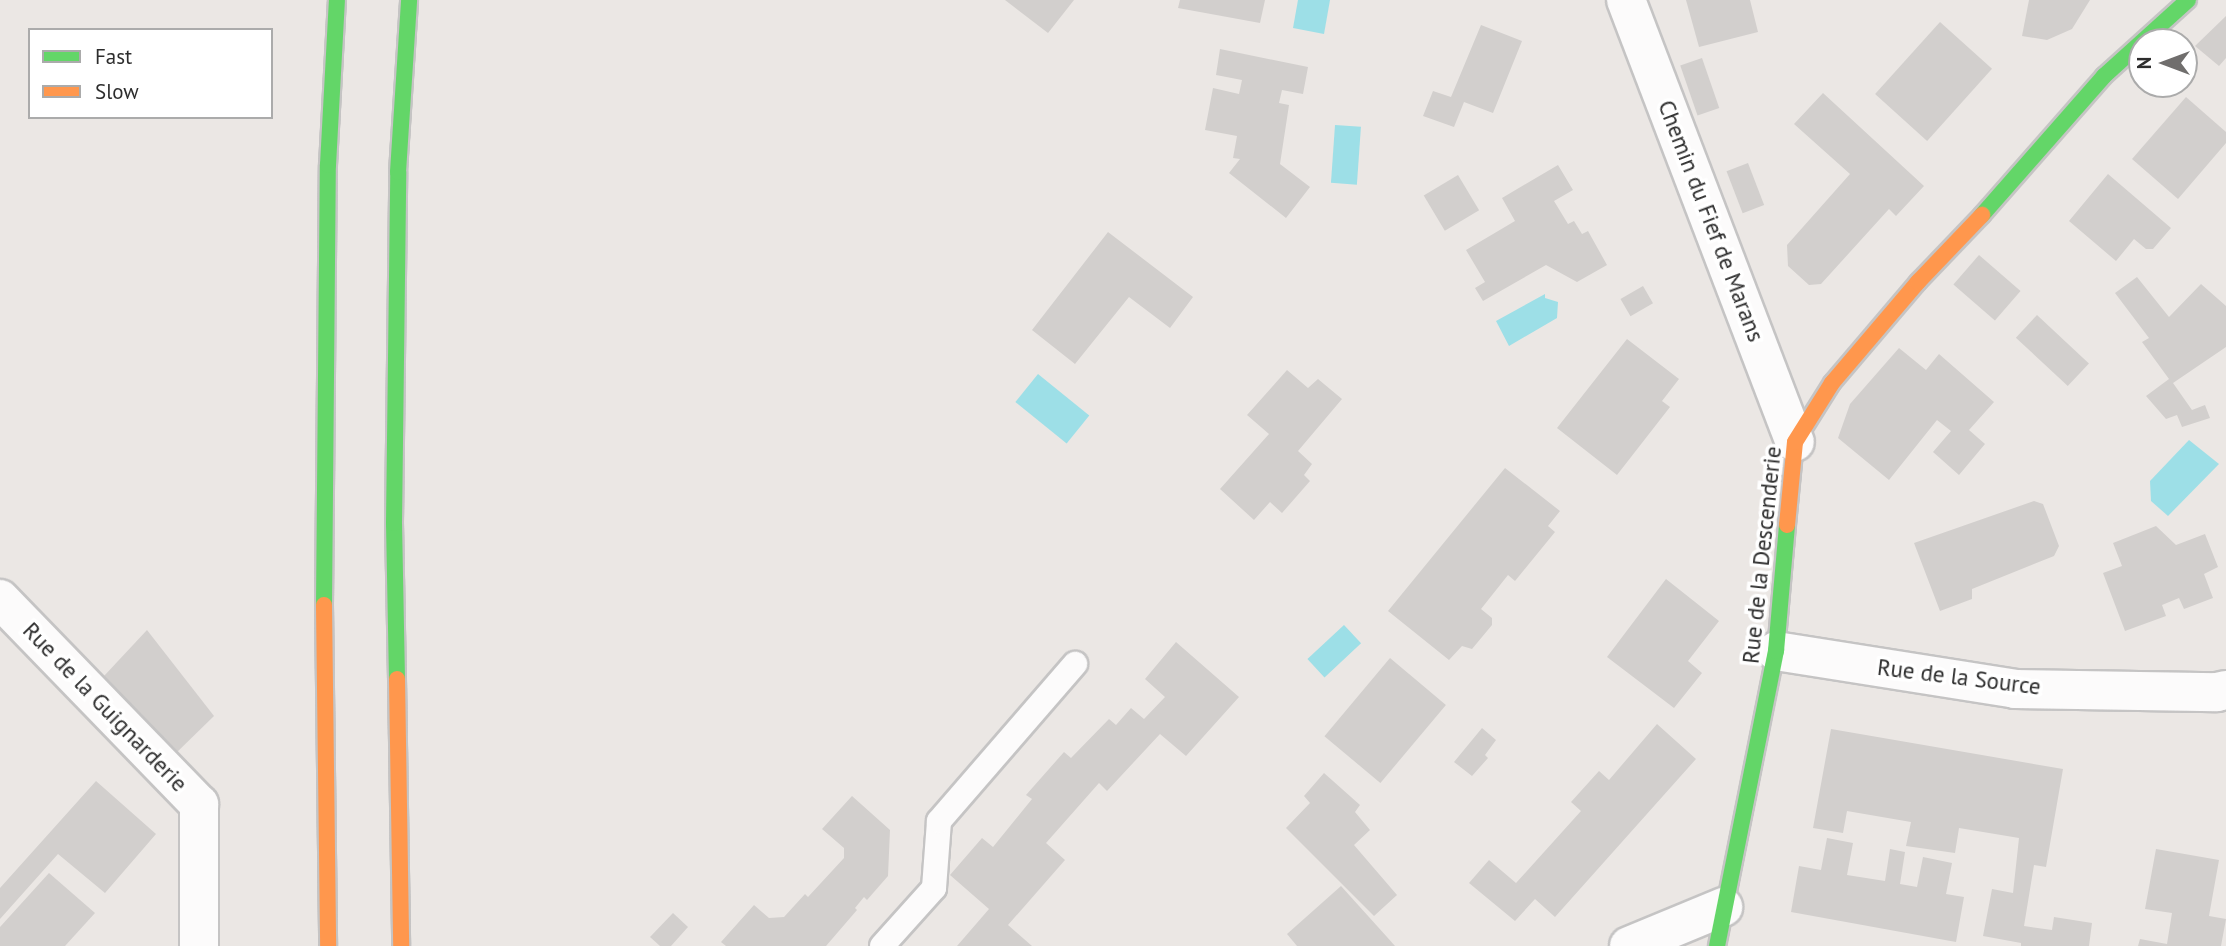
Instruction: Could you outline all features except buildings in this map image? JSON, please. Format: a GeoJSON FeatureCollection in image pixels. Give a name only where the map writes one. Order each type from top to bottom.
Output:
{"type":"FeatureCollection","features":[{"type":"Feature","properties":{"kind":"main road"},"geometry":{"type":"LineString","coordinates":[[328,946],[323,523],[328,165],[337,0]]}},
{"type":"Feature","properties":{"kind":"main road"},"geometry":{"type":"LineString","coordinates":[[401,946],[394,523],[398,172],[409,0]]}},
{"type":"Feature","properties":{"kind":"main road","name":"Rue de la Descenderie"},"geometry":{"type":"LineString","coordinates":[[1717,946],[1776,651],[1795,442],[1832,383],[1918,282],[2006,191],[2104,76],[2188,0]]}},
{"type":"Feature","properties":{"kind":"street","name":"Chemin du Fief de Marans"},"geometry":{"type":"LineString","coordinates":[[1626,0],[1795,442]]}},
{"type":"Feature","properties":{"kind":"street","name":"Rue de la Guignarderie"},"geometry":{"type":"LineString","coordinates":[[0,599],[199,804],[199,946]]}},
{"type":"Feature","properties":{"kind":"street","name":"Rue de la Source"},"geometry":{"type":"LineString","coordinates":[[1776,651],[2015,689],[2223,698]]}},
{"type":"Feature","properties":{"kind":"street"},"geometry":{"type":"LineString","coordinates":[[1629,946],[1723,906]]}},
{"type":"Feature","properties":{"kind":"lane"},"geometry":{"type":"LineString","coordinates":[[882,946],[934,888],[939,821],[1075,664]]}},
{"type":"Feature","properties":{"kind":"water"},"geometry":{"type":"Polygon","coordinates":[[[1298,0],[1330,0],[1324,34],[1293,28],[1298,0]]]}},
{"type":"Feature","properties":{"kind":"water"},"geometry":{"type":"Polygon","coordinates":[[[1335,125],[1361,127],[1357,185],[1331,183],[1335,125]]]}},
{"type":"Feature","properties":{"kind":"water"},"geometry":{"type":"Polygon","coordinates":[[[1545,294],[1545,298],[1558,302],[1557,318],[1509,346],[1496,321],[1545,294]]]}},
{"type":"Feature","properties":{"kind":"water"},"geometry":{"type":"Polygon","coordinates":[[[1038,374],[1089,416],[1067,444],[1015,402],[1038,374]]]}},
{"type":"Feature","properties":{"kind":"water"},"geometry":{"type":"Polygon","coordinates":[[[2189,440],[2219,464],[2168,516],[2151,501],[2150,481],[2189,440]]]}},
{"type":"Feature","properties":{"kind":"water"},"geometry":{"type":"Polygon","coordinates":[[[1344,625],[1361,643],[1324,677],[1307,659],[1344,625]]]}},
{"type":"Feature","properties":{"kind":"traffic: fast"},"geometry":{"type":"LineString","coordinates":[[324,605],[328,165],[337,0]]}},
{"type":"Feature","properties":{"kind":"traffic: fast"},"geometry":{"type":"LineString","coordinates":[[397,679],[394,523],[398,172],[409,0]]}},
{"type":"Feature","properties":{"kind":"traffic: fast"},"geometry":{"type":"LineString","coordinates":[[1982,215],[2104,76],[2188,0]]}},
{"type":"Feature","properties":{"kind":"traffic: fast"},"geometry":{"type":"LineString","coordinates":[[1717,946],[1776,651],[1787,525]]}},
{"type":"Feature","properties":{"kind":"traffic: slow"},"geometry":{"type":"LineString","coordinates":[[1787,525],[1795,442],[1832,383],[1918,282],[1982,215]]}},
{"type":"Feature","properties":{"kind":"traffic: slow"},"geometry":{"type":"LineString","coordinates":[[324,605],[328,946]]}},
{"type":"Feature","properties":{"kind":"traffic: slow"},"geometry":{"type":"LineString","coordinates":[[397,679],[401,946]]}}]}
